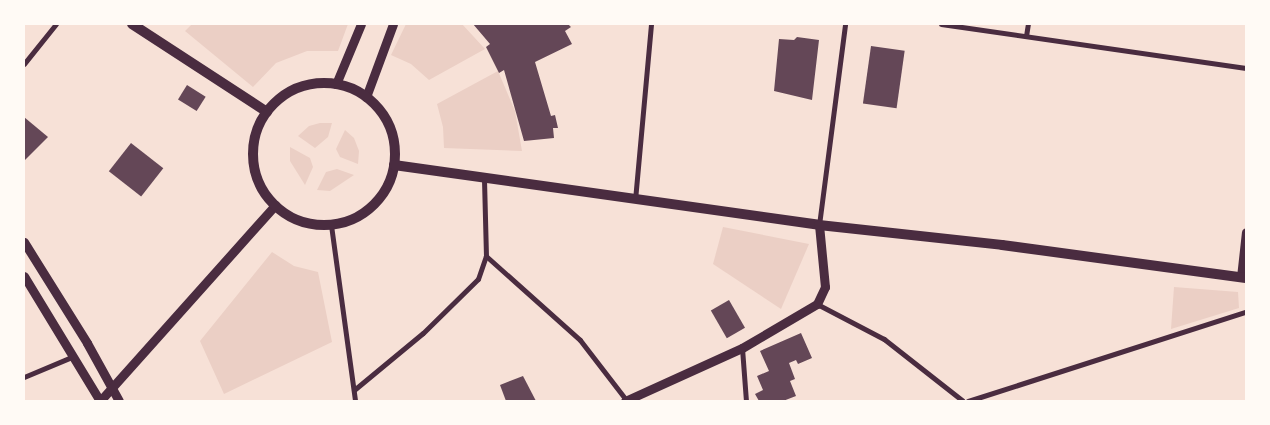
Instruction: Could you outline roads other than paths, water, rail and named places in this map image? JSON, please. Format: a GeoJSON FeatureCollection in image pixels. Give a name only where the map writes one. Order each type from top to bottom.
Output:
{"type":"FeatureCollection","features":[{"type":"Feature","properties":{"kind":"main road"},"geometry":{"type":"LineString","coordinates":[[132,24],[267,112]]}},
{"type":"Feature","properties":{"kind":"main road"},"geometry":{"type":"LineString","coordinates":[[320,83],[336,84],[366,97],[380,110],[390,127],[395,146],[394,165],[379,199],[366,211],[331,225],[301,221],[275,205],[260,184],[253,160],[258,127],[267,112],[278,100],[298,88],[320,83]]}},
{"type":"Feature","properties":{"kind":"main road"},"geometry":{"type":"LineString","coordinates":[[394,165],[635,200],[1244,278]]}},
{"type":"Feature","properties":{"kind":"street"},"geometry":{"type":"LineString","coordinates":[[24,64],[56,24]]}},
{"type":"Feature","properties":{"kind":"street"},"geometry":{"type":"LineString","coordinates":[[336,84],[362,24]]}},
{"type":"Feature","properties":{"kind":"street"},"geometry":{"type":"LineString","coordinates":[[366,97],[393,24]]}},
{"type":"Feature","properties":{"kind":"street"},"geometry":{"type":"LineString","coordinates":[[635,200],[651,24]]}},
{"type":"Feature","properties":{"kind":"street"},"geometry":{"type":"LineString","coordinates":[[486,256],[580,340],[626,401],[742,348],[817,304],[826,287],[819,224],[845,24]]}},
{"type":"Feature","properties":{"kind":"street"},"geometry":{"type":"LineString","coordinates":[[941,24],[1246,68]]}},
{"type":"Feature","properties":{"kind":"street"},"geometry":{"type":"LineString","coordinates":[[1026,36],[1028,24]]}},
{"type":"Feature","properties":{"kind":"street"},"geometry":{"type":"LineString","coordinates":[[354,390],[423,333],[478,279],[486,256],[484,178]]}},
{"type":"Feature","properties":{"kind":"street"},"geometry":{"type":"LineString","coordinates":[[24,276],[100,401],[275,205]]}},
{"type":"Feature","properties":{"kind":"street"},"geometry":{"type":"LineString","coordinates":[[331,225],[355,401]]}},
{"type":"Feature","properties":{"kind":"street"},"geometry":{"type":"LineString","coordinates":[[1244,278],[1246,232]]}},
{"type":"Feature","properties":{"kind":"street"},"geometry":{"type":"LineString","coordinates":[[24,242],[113,387],[119,401]]}},
{"type":"Feature","properties":{"kind":"street"},"geometry":{"type":"LineString","coordinates":[[817,304],[884,339],[962,401]]}},
{"type":"Feature","properties":{"kind":"street"},"geometry":{"type":"LineString","coordinates":[[968,401],[1246,312]]}},
{"type":"Feature","properties":{"kind":"street"},"geometry":{"type":"LineString","coordinates":[[742,348],[746,401]]}},
{"type":"Feature","properties":{"kind":"street"},"geometry":{"type":"LineString","coordinates":[[24,377],[74,356]]}}]}
